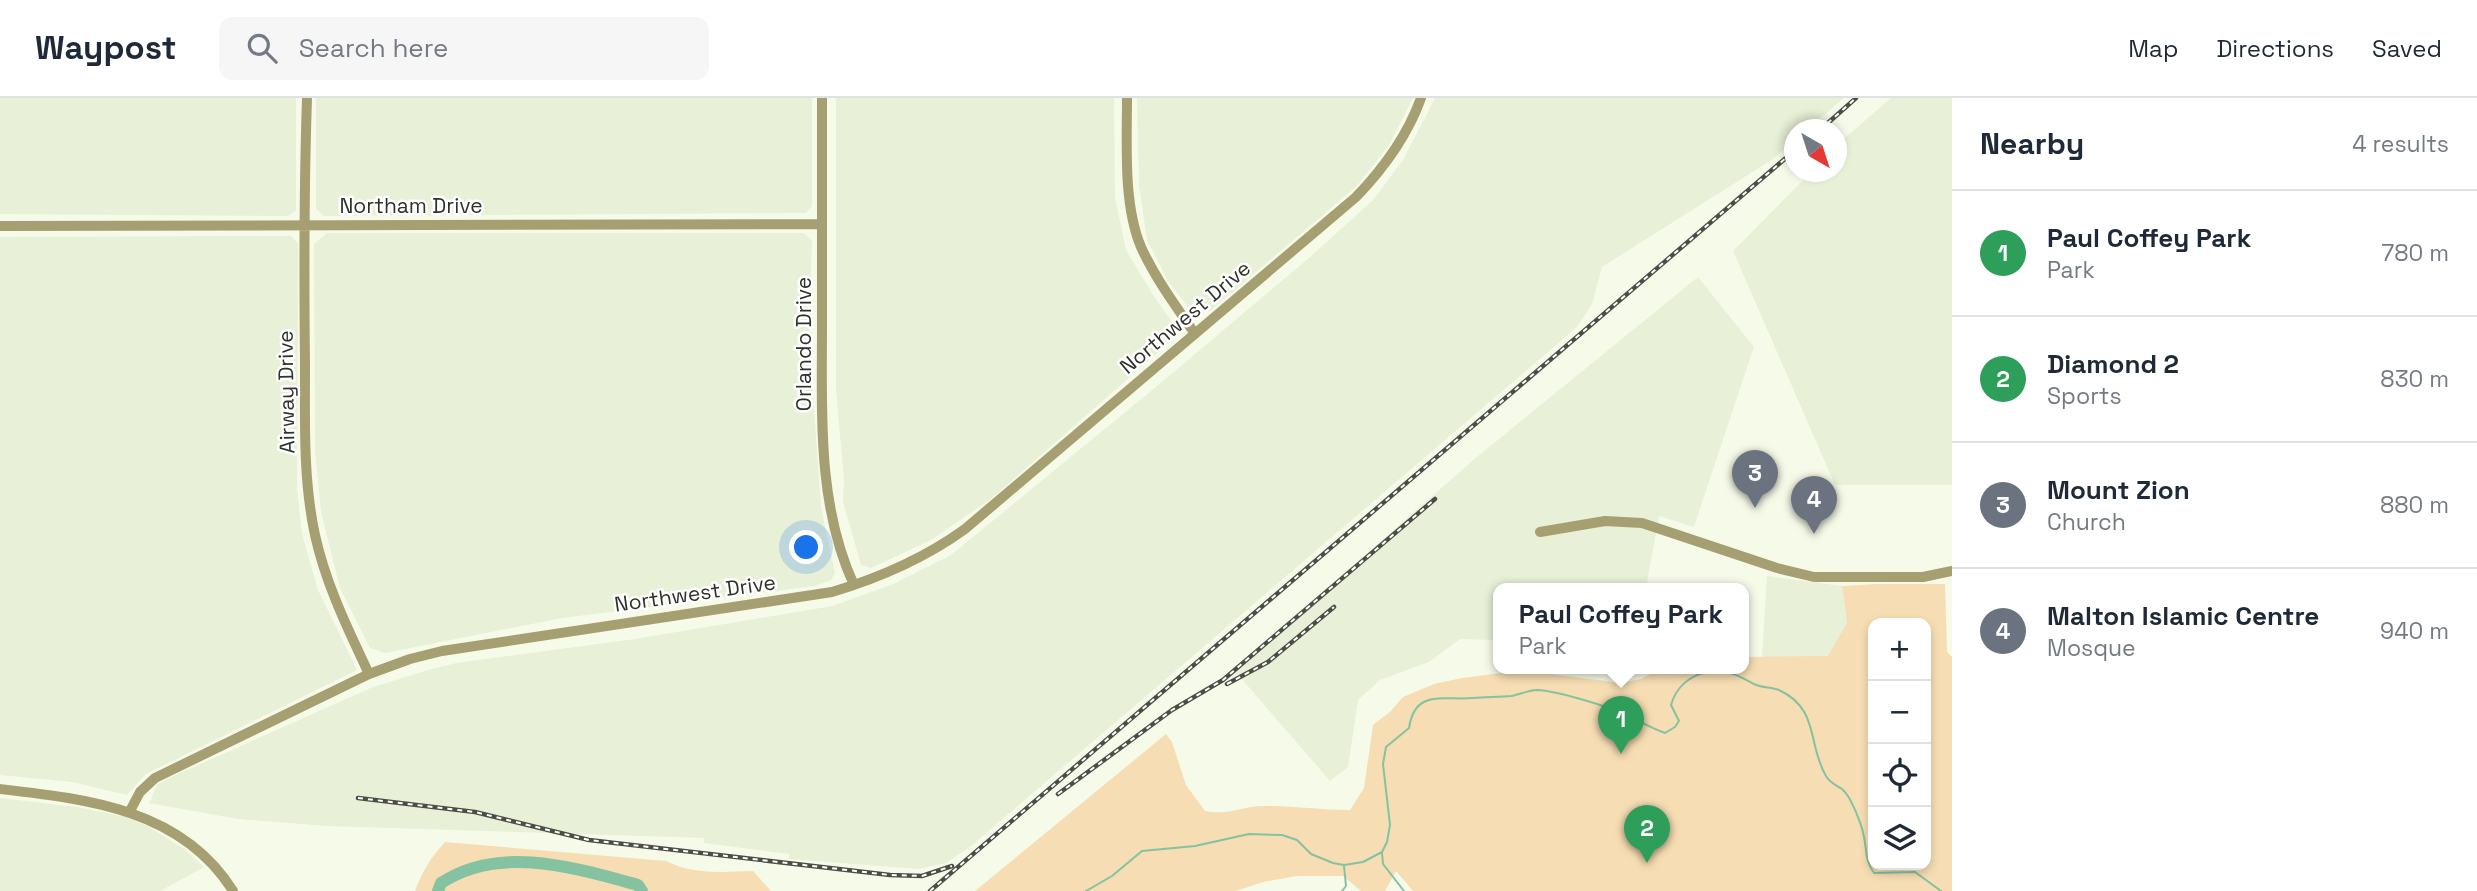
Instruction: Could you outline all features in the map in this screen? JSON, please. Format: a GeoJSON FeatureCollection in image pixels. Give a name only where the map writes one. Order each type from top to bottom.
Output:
{"type":"FeatureCollection","features":[{"type":"Feature","properties":{"kind":"street","name":"Airway Drive"},"geometry":{"type":"LineString","coordinates":[[307,98],[303,224],[306,454],[314,533],[326,577],[369,674]]}},
{"type":"Feature","properties":{"kind":"street","name":"Orlando Drive"},"geometry":{"type":"LineString","coordinates":[[822,98],[823,452],[834,523],[845,567],[854,585]]}},
{"type":"Feature","properties":{"kind":"street"},"geometry":{"type":"LineString","coordinates":[[1127,98],[1129,199],[1141,246],[1195,334]]}},
{"type":"Feature","properties":{"kind":"street","name":"Northwest Drive"},"geometry":{"type":"LineString","coordinates":[[130,811],[140,792],[155,778],[369,674],[410,659],[442,651],[832,592],[913,560],[962,531],[1317,232],[1380,173],[1400,143],[1421,98]]}},
{"type":"Feature","properties":{"kind":"street","name":"Northam Drive"},"geometry":{"type":"LineString","coordinates":[[0,226],[821,224]]}},
{"type":"Feature","properties":{"kind":"street"},"geometry":{"type":"LineString","coordinates":[[1539,532],[1605,521],[1642,523],[1814,578],[1923,577],[1952,570]]}},
{"type":"Feature","properties":{"kind":"street"},"geometry":{"type":"LineString","coordinates":[[0,789],[87,800],[130,811],[189,844],[210,863],[233,891]]}},
{"type":"Feature","properties":{"kind":"shaded area"},"geometry":{"type":"Polygon","coordinates":[[[0,98],[296,98],[296,210],[288,216],[0,214],[0,98]]]}},
{"type":"Feature","properties":{"kind":"shaded area"},"geometry":{"type":"Polygon","coordinates":[[[316,98],[812,98],[812,206],[806,213],[324,216],[316,209],[316,98]]]}},
{"type":"Feature","properties":{"kind":"shaded area"},"geometry":{"type":"Polygon","coordinates":[[[836,98],[1114,98],[1115,197],[1126,250],[1180,333],[991,499],[931,540],[871,568],[861,565],[843,502],[844,480],[836,390],[836,98]]]}},
{"type":"Feature","properties":{"kind":"shaded area"},"geometry":{"type":"Polygon","coordinates":[[[1137,98],[1413,98],[1389,145],[1357,186],[1210,311],[1192,312],[1168,281],[1147,240],[1139,185],[1137,98]]]}},
{"type":"Feature","properties":{"kind":"shaded area"},"geometry":{"type":"Polygon","coordinates":[[[1435,98],[1844,98],[1819,119],[1784,119],[1784,150],[1773,159],[1602,267],[1592,304],[1577,327],[971,846],[946,863],[919,869],[789,859],[789,854],[704,843],[704,838],[327,826],[238,819],[149,803],[157,785],[169,778],[373,687],[456,663],[635,639],[832,606],[891,585],[951,555],[1310,257],[1373,200],[1403,160],[1435,98]]]}},
{"type":"Feature","properties":{"kind":"shaded area"},"geometry":{"type":"Polygon","coordinates":[[[1891,98],[1952,98],[1952,485],[1835,485],[1733,251],[1801,182],[1847,182],[1847,136],[1891,98]]]}},
{"type":"Feature","properties":{"kind":"shaded area"},"geometry":{"type":"Polygon","coordinates":[[[327,233],[804,233],[812,241],[809,339],[821,507],[835,573],[831,580],[815,586],[562,618],[385,653],[370,648],[340,588],[321,512],[315,451],[314,244],[327,233]]]}},
{"type":"Feature","properties":{"kind":"shaded area"},"geometry":{"type":"Polygon","coordinates":[[[291,236],[298,243],[297,488],[302,534],[318,590],[357,670],[146,774],[127,795],[72,782],[0,775],[0,237],[291,236]]]}},
{"type":"Feature","properties":{"kind":"shaded area"},"geometry":{"type":"Polygon","coordinates":[[[1698,277],[1754,347],[1694,527],[1659,516],[1647,583],[1493,583],[1493,640],[1460,639],[1429,662],[1380,680],[1358,700],[1348,767],[1330,781],[1234,670],[1478,456],[1698,277]]]}},
{"type":"Feature","properties":{"kind":"shaded area"},"geometry":{"type":"Polygon","coordinates":[[[1767,576],[1842,586],[1847,623],[1828,657],[1762,657],[1767,576]]]}},
{"type":"Feature","properties":{"kind":"shaded area"},"geometry":{"type":"Polygon","coordinates":[[[1945,584],[1947,652],[1952,657],[1952,891],[1413,891],[1396,871],[1385,891],[1361,891],[1343,876],[1297,876],[1263,882],[1236,891],[975,891],[1166,734],[1172,742],[1186,785],[1205,811],[1222,812],[1266,806],[1350,810],[1364,788],[1373,725],[1403,697],[1434,684],[1493,674],[1551,674],[1621,683],[1650,674],[1749,674],[1749,657],[1828,656],[1847,623],[1842,586],[1945,584]]]}},
{"type":"Feature","properties":{"kind":"shaded area"},"geometry":{"type":"Polygon","coordinates":[[[0,798],[77,807],[126,817],[147,826],[183,848],[204,867],[160,891],[0,891],[0,798]]]}},
{"type":"Feature","properties":{"kind":"shaded area"},"geometry":{"type":"Polygon","coordinates":[[[445,842],[666,861],[687,869],[708,872],[753,871],[771,891],[415,891],[427,865],[445,842]]]}},
{"type":"Feature","properties":{"kind":"waterway"},"geometry":{"type":"LineString","coordinates":[[1086,891],[1112,876],[1142,851],[1195,846],[1249,834],[1282,835],[1297,840],[1311,854],[1344,865],[1363,862],[1382,852],[1390,825],[1383,764],[1386,747],[1409,728],[1417,707],[1432,699],[1511,696],[1534,690],[1546,691],[1607,707],[1665,733],[1679,721],[1671,705],[1680,687],[1701,674]]}},
{"type":"Feature","properties":{"kind":"waterway"},"geometry":{"type":"LineString","coordinates":[[1732,674],[1757,685],[1779,690],[1801,707],[1811,728],[1816,752],[1826,776],[1845,792],[1856,812],[1874,873],[1915,872],[1941,891]]}},
{"type":"Feature","properties":{"kind":"waterway"},"geometry":{"type":"LineString","coordinates":[[1382,853],[1383,864],[1404,891]]}},
{"type":"Feature","properties":{"kind":"waterway"},"geometry":{"type":"LineString","coordinates":[[438,891],[441,883],[464,871],[488,864],[513,862],[538,863],[589,872],[638,885],[642,891]]}},
{"type":"Feature","properties":{"kind":"waterway"},"geometry":{"type":"LineString","coordinates":[[1342,891],[1346,886],[1344,866]]}},
{"type":"Feature","properties":{"kind":"railway"},"geometry":{"type":"LineString","coordinates":[[1832,119],[1856,98]]}},
{"type":"Feature","properties":{"kind":"railway"},"geometry":{"type":"LineString","coordinates":[[930,891],[1784,160]]}},
{"type":"Feature","properties":{"kind":"railway"},"geometry":{"type":"LineString","coordinates":[[1058,794],[1172,710],[1223,680],[1435,499]]}},
{"type":"Feature","properties":{"kind":"railway"},"geometry":{"type":"LineString","coordinates":[[1227,684],[1268,662],[1334,607]]}},
{"type":"Feature","properties":{"kind":"railway"},"geometry":{"type":"LineString","coordinates":[[358,798],[475,812],[589,840],[890,875],[922,876],[952,866]]}},
{"type":"Feature","properties":{"kind":"place","name":"Mount Zion"},"geometry":{"type":"Point","coordinates":[1755,508]}},
{"type":"Feature","properties":{"kind":"place","name":"Malton Islamic Centre"},"geometry":{"type":"Point","coordinates":[1814,534]}},
{"type":"Feature","properties":{"kind":"place","name":"Paul Coffey Park"},"geometry":{"type":"Point","coordinates":[1621,754]}},
{"type":"Feature","properties":{"kind":"place","name":"Diamond 2"},"geometry":{"type":"Point","coordinates":[1647,863]}}]}
